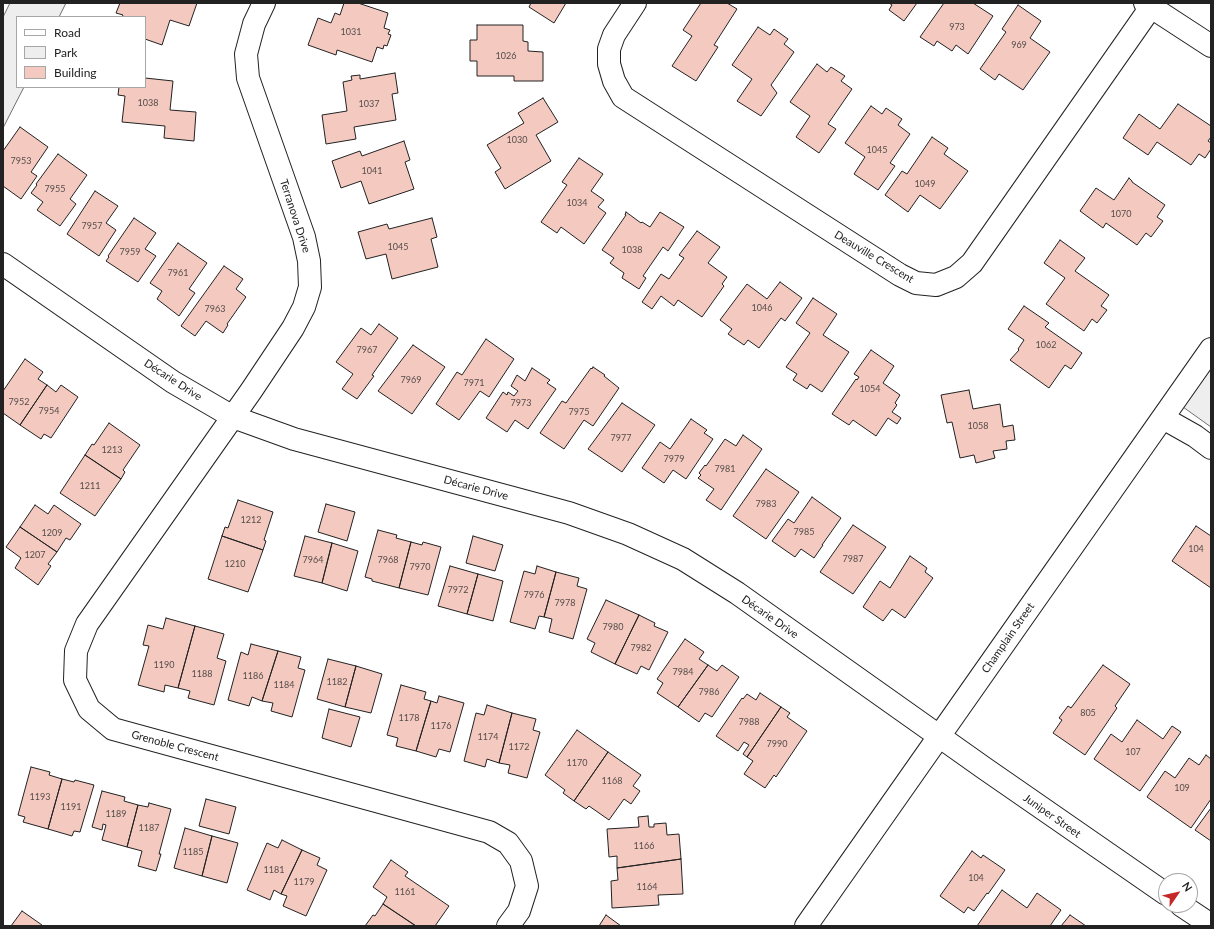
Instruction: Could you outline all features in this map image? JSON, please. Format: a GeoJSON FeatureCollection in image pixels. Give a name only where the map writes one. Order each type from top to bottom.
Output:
{"type":"FeatureCollection","features":[{"type":"Feature","properties":{"kind":"street","name":"Terranova Drive"},"geometry":{"type":"LineString","coordinates":[[233,417],[293,328],[304,307],[310,287],[309,261],[304,237],[248,78],[246,54],[254,24],[264,3]]}},
{"type":"Feature","properties":{"kind":"street","name":"Deauville Crescent"},"geometry":{"type":"LineString","coordinates":[[635,3],[614,35],[609,49],[609,64],[614,81],[623,96],[900,275],[916,283],[936,285],[956,277],[972,263],[1148,5]]}},
{"type":"Feature","properties":{"kind":"street"},"geometry":{"type":"LineString","coordinates":[[1148,5],[1211,46]]}},
{"type":"Feature","properties":{"kind":"street","name":"Décarie Drive"},"geometry":{"type":"LineString","coordinates":[[3,264],[173,382],[233,417],[294,439],[568,513],[628,534],[683,559],[737,594],[939,736]]}},
{"type":"Feature","properties":{"kind":"street","name":"Champlain Street"},"geometry":{"type":"LineString","coordinates":[[806,926],[1211,350]]}},
{"type":"Feature","properties":{"kind":"street","name":"Grenoble Crescent"},"geometry":{"type":"LineString","coordinates":[[233,417],[87,624],[76,651],[75,680],[89,710],[113,729],[489,832],[508,843],[521,861],[527,886],[519,912],[508,926]]}},
{"type":"Feature","properties":{"kind":"street"},"geometry":{"type":"LineString","coordinates":[[1163,418],[1195,436],[1211,448]]}},
{"type":"Feature","properties":{"kind":"street","name":"Juniper Street"},"geometry":{"type":"LineString","coordinates":[[939,736],[1158,888]]}},
{"type":"Feature","properties":{"kind":"street"},"geometry":{"type":"LineString","coordinates":[[1192,913],[1211,926]]}},
{"type":"Feature","properties":{"kind":"green space"},"geometry":{"type":"Polygon","coordinates":[[[10,3],[66,3],[60,16],[16,16],[16,88],[23,88],[3,128],[3,17],[10,3]]]}},
{"type":"Feature","properties":{"kind":"green space"},"geometry":{"type":"Polygon","coordinates":[[[1211,365],[1211,427],[1183,407],[1211,365]]]}},
{"type":"Feature","properties":{"kind":"building"},"geometry":{"type":"Polygon","coordinates":[[[120,3],[197,3],[189,26],[170,20],[162,45],[146,39],[146,16],[122,16],[116,13],[120,3]]]}},
{"type":"Feature","properties":{"kind":"building"},"geometry":{"type":"Polygon","coordinates":[[[344,3],[358,3],[388,13],[384,28],[390,30],[388,34],[391,35],[387,46],[384,45],[383,49],[377,47],[372,62],[337,50],[336,55],[308,45],[318,18],[331,23],[335,13],[340,15],[344,3]]]}},
{"type":"Feature","properties":{"kind":"building"},"geometry":{"type":"Polygon","coordinates":[[[531,3],[566,3],[554,23],[529,7],[531,3]]]}},
{"type":"Feature","properties":{"kind":"building"},"geometry":{"type":"Polygon","coordinates":[[[701,3],[727,3],[737,9],[714,45],[718,47],[696,81],[672,66],[692,36],[683,30],[701,3]]]}},
{"type":"Feature","properties":{"kind":"building"},"geometry":{"type":"Polygon","coordinates":[[[889,3],[917,3],[904,21],[889,10],[892,5],[889,3]]]}},
{"type":"Feature","properties":{"kind":"building"},"geometry":{"type":"Polygon","coordinates":[[[944,3],[973,3],[993,16],[968,54],[956,45],[952,51],[937,41],[934,46],[920,37],[944,3]]]}},
{"type":"Feature","properties":{"kind":"building"},"geometry":{"type":"Polygon","coordinates":[[[1018,5],[1041,21],[1030,38],[1050,52],[1023,90],[999,74],[995,80],[980,69],[1006,32],[1002,29],[1018,5]]]}},
{"type":"Feature","properties":{"kind":"building"},"geometry":{"type":"Polygon","coordinates":[[[477,25],[523,25],[523,41],[528,42],[528,51],[543,52],[543,81],[514,81],[514,76],[477,76],[477,61],[470,61],[470,40],[477,40],[477,25]]]}},
{"type":"Feature","properties":{"kind":"building"},"geometry":{"type":"Polygon","coordinates":[[[758,27],[770,35],[774,29],[788,39],[784,44],[794,52],[771,85],[777,93],[761,116],[737,101],[752,79],[732,65],[758,27]]]}},
{"type":"Feature","properties":{"kind":"building"},"geometry":{"type":"Polygon","coordinates":[[[817,64],[827,72],[831,67],[845,76],[841,81],[852,89],[828,124],[836,129],[819,153],[796,137],[810,116],[790,102],[817,64]]]}},
{"type":"Feature","properties":{"kind":"building"},"geometry":{"type":"Polygon","coordinates":[[[395,73],[398,93],[392,94],[396,120],[354,127],[356,139],[326,144],[322,115],[347,111],[343,82],[352,80],[351,76],[360,75],[360,79],[395,73]]]}},
{"type":"Feature","properties":{"kind":"building"},"geometry":{"type":"Polygon","coordinates":[[[146,78],[173,81],[170,110],[196,112],[194,141],[164,138],[165,126],[122,122],[125,96],[118,95],[119,88],[146,88],[146,78]]]}},
{"type":"Feature","properties":{"kind":"building"},"geometry":{"type":"Polygon","coordinates":[[[543,98],[558,122],[536,135],[551,161],[505,189],[495,172],[501,168],[487,145],[524,123],[518,113],[543,98]]]}},
{"type":"Feature","properties":{"kind":"building"},"geometry":{"type":"Polygon","coordinates":[[[1178,104],[1211,126],[1211,137],[1208,141],[1211,143],[1211,149],[1205,158],[1199,154],[1191,165],[1157,142],[1148,155],[1123,138],[1139,114],[1160,129],[1178,104]]]}},
{"type":"Feature","properties":{"kind":"building"},"geometry":{"type":"Polygon","coordinates":[[[871,106],[882,114],[886,108],[902,119],[898,125],[910,134],[890,163],[895,166],[878,190],[854,174],[865,157],[845,143],[871,106]]]}},
{"type":"Feature","properties":{"kind":"building"},"geometry":{"type":"Polygon","coordinates":[[[20,127],[48,147],[31,172],[37,176],[21,199],[3,186],[3,151],[20,127]]]}},
{"type":"Feature","properties":{"kind":"building"},"geometry":{"type":"Polygon","coordinates":[[[932,137],[948,148],[944,154],[968,171],[940,209],[920,195],[908,212],[885,195],[902,171],[907,174],[932,137]]]}},
{"type":"Feature","properties":{"kind":"building"},"geometry":{"type":"Polygon","coordinates":[[[404,141],[410,160],[405,162],[414,189],[369,204],[361,181],[341,188],[332,161],[360,151],[362,156],[404,141]]]}},
{"type":"Feature","properties":{"kind":"building"},"geometry":{"type":"Polygon","coordinates":[[[58,154],[87,175],[70,199],[76,204],[60,226],[37,210],[43,202],[31,193],[58,154]]]}},
{"type":"Feature","properties":{"kind":"building"},"geometry":{"type":"Polygon","coordinates":[[[579,158],[603,174],[591,191],[604,200],[598,207],[606,213],[584,244],[561,227],[557,233],[541,222],[567,185],[562,182],[579,158]]]}},
{"type":"Feature","properties":{"kind":"building"},"geometry":{"type":"Polygon","coordinates":[[[1129,178],[1132,182],[1165,205],[1157,217],[1163,221],[1151,237],[1146,233],[1137,245],[1106,223],[1103,228],[1080,211],[1096,188],[1114,200],[1129,178]]]}},
{"type":"Feature","properties":{"kind":"building"},"geometry":{"type":"Polygon","coordinates":[[[95,191],[118,206],[106,223],[116,230],[99,256],[67,234],[95,191]]]}},
{"type":"Feature","properties":{"kind":"building"},"geometry":{"type":"Polygon","coordinates":[[[626,212],[641,223],[642,222],[650,227],[660,212],[684,227],[668,251],[663,247],[643,276],[646,278],[639,289],[622,278],[624,273],[610,263],[614,258],[602,250],[626,215],[626,212]]]}},
{"type":"Feature","properties":{"kind":"building"},"geometry":{"type":"Polygon","coordinates":[[[134,218],[156,233],[145,249],[156,256],[138,282],[106,261],[134,218]]]}},
{"type":"Feature","properties":{"kind":"building"},"geometry":{"type":"Polygon","coordinates":[[[432,218],[437,237],[431,239],[438,267],[392,279],[386,254],[366,259],[358,232],[387,224],[389,229],[432,218]]]}},
{"type":"Feature","properties":{"kind":"building"},"geometry":{"type":"Polygon","coordinates":[[[697,231],[720,247],[708,263],[727,277],[722,284],[724,286],[702,317],[678,300],[674,306],[661,296],[652,309],[642,302],[661,274],[669,279],[684,258],[679,255],[697,231]]]}},
{"type":"Feature","properties":{"kind":"building"},"geometry":{"type":"Polygon","coordinates":[[[1060,240],[1085,258],[1075,271],[1109,295],[1101,306],[1107,310],[1097,323],[1092,319],[1084,331],[1046,304],[1065,278],[1044,263],[1060,240]]]}},
{"type":"Feature","properties":{"kind":"building"},"geometry":{"type":"Polygon","coordinates":[[[178,243],[207,263],[189,289],[195,293],[179,316],[157,299],[162,291],[150,283],[178,243]]]}},
{"type":"Feature","properties":{"kind":"building"},"geometry":{"type":"Polygon","coordinates":[[[224,266],[243,279],[236,289],[246,297],[227,324],[228,325],[223,333],[206,321],[195,336],[181,326],[224,266]]]}},
{"type":"Feature","properties":{"kind":"building"},"geometry":{"type":"Polygon","coordinates":[[[780,282],[802,298],[785,321],[781,318],[759,348],[748,340],[744,345],[728,334],[732,329],[720,320],[747,284],[767,299],[780,282]]]}},
{"type":"Feature","properties":{"kind":"building"},"geometry":{"type":"Polygon","coordinates":[[[813,298],[837,314],[823,335],[849,352],[822,392],[810,384],[807,389],[793,380],[797,374],[786,367],[810,333],[796,323],[813,298]]]}},
{"type":"Feature","properties":{"kind":"building"},"geometry":{"type":"Polygon","coordinates":[[[1024,306],[1049,323],[1045,327],[1082,353],[1071,369],[1065,365],[1049,388],[1010,360],[1019,350],[1018,349],[1024,340],[1008,329],[1024,306]]]}},
{"type":"Feature","properties":{"kind":"building"},"geometry":{"type":"Polygon","coordinates":[[[379,324],[398,338],[372,375],[374,376],[357,399],[342,389],[353,374],[336,362],[361,328],[371,335],[379,324]]]}},
{"type":"Feature","properties":{"kind":"building"},"geometry":{"type":"Polygon","coordinates":[[[486,339],[514,359],[489,397],[480,391],[459,420],[436,404],[457,372],[462,375],[486,339]]]}},
{"type":"Feature","properties":{"kind":"building"},"geometry":{"type":"Polygon","coordinates":[[[413,345],[445,367],[412,414],[378,391],[413,345]]]}},
{"type":"Feature","properties":{"kind":"building"},"geometry":{"type":"Polygon","coordinates":[[[871,350],[894,366],[883,383],[900,395],[895,403],[897,405],[892,412],[901,418],[897,424],[888,418],[876,436],[853,420],[849,425],[832,414],[856,379],[857,380],[859,377],[854,374],[871,350]]]}},
{"type":"Feature","properties":{"kind":"building"},"geometry":{"type":"Polygon","coordinates":[[[25,359],[43,372],[38,379],[47,385],[20,425],[3,413],[3,391],[25,359]]]}},
{"type":"Feature","properties":{"kind":"building"},"geometry":{"type":"Polygon","coordinates":[[[593,367],[605,375],[604,376],[619,388],[593,426],[584,420],[564,449],[540,433],[562,401],[566,403],[593,367]]]}},
{"type":"Feature","properties":{"kind":"building"},"geometry":{"type":"Polygon","coordinates":[[[532,368],[550,380],[547,383],[556,389],[528,429],[515,420],[507,432],[486,418],[503,392],[507,395],[508,392],[514,396],[518,391],[511,386],[517,375],[525,381],[532,368]]]}},
{"type":"Feature","properties":{"kind":"building"},"geometry":{"type":"Polygon","coordinates":[[[47,385],[56,392],[61,385],[78,397],[51,438],[44,434],[41,439],[20,425],[47,385]]]}},
{"type":"Feature","properties":{"kind":"building"},"geometry":{"type":"Polygon","coordinates":[[[969,390],[973,409],[1000,404],[1003,427],[1013,425],[1015,440],[1006,441],[1007,449],[993,451],[995,458],[976,463],[974,455],[960,458],[952,422],[947,423],[941,395],[969,390]]]}},
{"type":"Feature","properties":{"kind":"building"},"geometry":{"type":"Polygon","coordinates":[[[622,403],[655,425],[622,472],[588,449],[622,403]]]}},
{"type":"Feature","properties":{"kind":"building"},"geometry":{"type":"Polygon","coordinates":[[[691,419],[707,430],[704,433],[713,439],[686,479],[673,470],[664,483],[642,468],[660,442],[670,449],[691,419]]]}},
{"type":"Feature","properties":{"kind":"building"},"geometry":{"type":"Polygon","coordinates":[[[109,423],[140,445],[123,470],[125,472],[121,479],[85,455],[109,423]]]}},
{"type":"Feature","properties":{"kind":"building"},"geometry":{"type":"Polygon","coordinates":[[[743,435],[762,449],[721,510],[706,500],[714,489],[698,478],[701,475],[699,473],[705,465],[706,466],[725,439],[736,446],[743,435]]]}},
{"type":"Feature","properties":{"kind":"building"},"geometry":{"type":"Polygon","coordinates":[[[85,455],[121,479],[95,516],[60,493],[85,455]]]}},
{"type":"Feature","properties":{"kind":"building"},"geometry":{"type":"Polygon","coordinates":[[[766,469],[799,492],[766,539],[733,516],[766,469]]]}},
{"type":"Feature","properties":{"kind":"building"},"geometry":{"type":"Polygon","coordinates":[[[812,497],[841,518],[814,558],[801,549],[795,557],[772,541],[788,519],[794,523],[812,497]]]}},
{"type":"Feature","properties":{"kind":"building"},"geometry":{"type":"Polygon","coordinates":[[[238,500],[273,512],[264,540],[266,541],[263,550],[222,536],[225,527],[228,528],[238,500]]]}},
{"type":"Feature","properties":{"kind":"building"},"geometry":{"type":"Polygon","coordinates":[[[326,504],[355,512],[347,541],[318,532],[326,504]]]}},
{"type":"Feature","properties":{"kind":"building"},"geometry":{"type":"Polygon","coordinates":[[[35,505],[48,514],[54,505],[81,524],[70,540],[66,538],[57,552],[20,527],[35,505]]]}},
{"type":"Feature","properties":{"kind":"building"},"geometry":{"type":"Polygon","coordinates":[[[853,525],[886,547],[853,594],[820,572],[853,525]]]}},
{"type":"Feature","properties":{"kind":"building"},"geometry":{"type":"Polygon","coordinates":[[[1196,526],[1211,536],[1211,588],[1172,561],[1196,526]]]}},
{"type":"Feature","properties":{"kind":"building"},"geometry":{"type":"Polygon","coordinates":[[[20,527],[57,552],[48,564],[51,566],[38,585],[15,568],[21,558],[6,547],[20,527]]]}},
{"type":"Feature","properties":{"kind":"building"},"geometry":{"type":"Polygon","coordinates":[[[378,530],[397,535],[396,538],[411,542],[399,588],[372,581],[372,579],[365,577],[378,530]]]}},
{"type":"Feature","properties":{"kind":"building"},"geometry":{"type":"Polygon","coordinates":[[[222,536],[263,550],[248,592],[208,579],[222,536]]]}},
{"type":"Feature","properties":{"kind":"building"},"geometry":{"type":"Polygon","coordinates":[[[305,536],[332,543],[322,583],[294,576],[305,536]]]}},
{"type":"Feature","properties":{"kind":"building"},"geometry":{"type":"Polygon","coordinates":[[[473,536],[503,545],[495,571],[466,563],[473,536]]]}},
{"type":"Feature","properties":{"kind":"building"},"geometry":{"type":"Polygon","coordinates":[[[411,542],[422,545],[423,542],[441,547],[428,595],[399,588],[411,542]]]}},
{"type":"Feature","properties":{"kind":"building"},"geometry":{"type":"Polygon","coordinates":[[[332,543],[358,551],[347,591],[322,583],[332,543]]]}},
{"type":"Feature","properties":{"kind":"building"},"geometry":{"type":"Polygon","coordinates":[[[910,556],[927,568],[925,572],[933,578],[905,618],[892,609],[883,621],[863,607],[880,581],[890,588],[910,556]]]}},
{"type":"Feature","properties":{"kind":"building"},"geometry":{"type":"Polygon","coordinates":[[[450,566],[478,574],[467,614],[438,606],[450,566]]]}},
{"type":"Feature","properties":{"kind":"building"},"geometry":{"type":"Polygon","coordinates":[[[537,566],[556,572],[544,617],[539,616],[535,629],[510,622],[524,571],[535,574],[537,566]]]}},
{"type":"Feature","properties":{"kind":"building"},"geometry":{"type":"Polygon","coordinates":[[[556,572],[579,578],[577,586],[587,589],[573,639],[549,632],[552,619],[544,617],[556,572]]]}},
{"type":"Feature","properties":{"kind":"building"},"geometry":{"type":"Polygon","coordinates":[[[478,574],[503,581],[493,621],[467,614],[478,574]]]}},
{"type":"Feature","properties":{"kind":"building"},"geometry":{"type":"Polygon","coordinates":[[[606,600],[639,615],[615,664],[591,652],[595,643],[587,639],[606,600]]]}},
{"type":"Feature","properties":{"kind":"building"},"geometry":{"type":"Polygon","coordinates":[[[639,615],[655,623],[654,626],[668,632],[649,670],[641,666],[637,674],[615,664],[639,615]]]}},
{"type":"Feature","properties":{"kind":"building"},"geometry":{"type":"Polygon","coordinates":[[[166,618],[195,626],[178,688],[165,685],[164,692],[138,685],[149,646],[143,645],[148,625],[163,629],[166,618]]]}},
{"type":"Feature","properties":{"kind":"building"},"geometry":{"type":"Polygon","coordinates":[[[195,626],[224,634],[217,658],[226,661],[214,705],[188,698],[190,691],[178,688],[195,626]]]}},
{"type":"Feature","properties":{"kind":"building"},"geometry":{"type":"Polygon","coordinates":[[[685,639],[704,652],[699,659],[708,665],[678,707],[657,693],[663,683],[657,679],[685,639]]]}},
{"type":"Feature","properties":{"kind":"building"},"geometry":{"type":"Polygon","coordinates":[[[251,644],[278,651],[262,701],[252,697],[249,706],[228,700],[241,652],[248,655],[251,644]]]}},
{"type":"Feature","properties":{"kind":"building"},"geometry":{"type":"Polygon","coordinates":[[[278,651],[301,657],[298,668],[305,670],[292,717],[271,711],[273,703],[262,701],[278,651]]]}},
{"type":"Feature","properties":{"kind":"building"},"geometry":{"type":"Polygon","coordinates":[[[328,659],[356,666],[345,707],[317,699],[328,659]]]}},
{"type":"Feature","properties":{"kind":"building"},"geometry":{"type":"Polygon","coordinates":[[[708,665],[717,671],[722,665],[739,677],[712,717],[705,713],[699,722],[678,707],[708,665]]]}},
{"type":"Feature","properties":{"kind":"building"},"geometry":{"type":"Polygon","coordinates":[[[1103,665],[1130,684],[1115,706],[1117,708],[1085,755],[1053,733],[1062,720],[1059,718],[1068,706],[1071,708],[1103,665]]]}},
{"type":"Feature","properties":{"kind":"building"},"geometry":{"type":"Polygon","coordinates":[[[356,666],[382,674],[371,713],[345,707],[356,666]]]}},
{"type":"Feature","properties":{"kind":"building"},"geometry":{"type":"Polygon","coordinates":[[[401,685],[426,692],[424,699],[431,701],[416,751],[396,746],[398,738],[387,735],[401,685]]]}},
{"type":"Feature","properties":{"kind":"building"},"geometry":{"type":"Polygon","coordinates":[[[760,693],[781,707],[747,757],[743,754],[749,745],[744,742],[738,751],[716,736],[742,698],[743,699],[747,694],[756,700],[760,693]]]}},
{"type":"Feature","properties":{"kind":"building"},"geometry":{"type":"Polygon","coordinates":[[[439,696],[464,703],[450,752],[439,749],[436,757],[416,751],[431,701],[437,703],[439,696]]]}},
{"type":"Feature","properties":{"kind":"building"},"geometry":{"type":"Polygon","coordinates":[[[487,705],[512,713],[499,763],[487,759],[485,767],[464,761],[476,713],[484,715],[487,705]]]}},
{"type":"Feature","properties":{"kind":"building"},"geometry":{"type":"Polygon","coordinates":[[[781,707],[790,713],[787,717],[807,731],[776,777],[774,775],[765,788],[744,774],[753,761],[747,757],[781,707]]]}},
{"type":"Feature","properties":{"kind":"building"},"geometry":{"type":"Polygon","coordinates":[[[329,709],[360,717],[351,747],[322,738],[329,709]]]}},
{"type":"Feature","properties":{"kind":"building"},"geometry":{"type":"Polygon","coordinates":[[[512,713],[536,719],[533,730],[540,732],[527,778],[508,773],[510,765],[499,763],[512,713]]]}},
{"type":"Feature","properties":{"kind":"building"},"geometry":{"type":"Polygon","coordinates":[[[1137,720],[1163,739],[1172,726],[1181,732],[1140,791],[1094,759],[1111,734],[1122,742],[1137,720]]]}},
{"type":"Feature","properties":{"kind":"building"},"geometry":{"type":"Polygon","coordinates":[[[577,730],[608,752],[574,801],[563,793],[565,790],[545,775],[577,730]]]}},
{"type":"Feature","properties":{"kind":"building"},"geometry":{"type":"Polygon","coordinates":[[[608,752],[641,775],[633,786],[640,791],[631,804],[624,799],[609,820],[589,806],[586,809],[574,801],[608,752]]]}},
{"type":"Feature","properties":{"kind":"building"},"geometry":{"type":"Polygon","coordinates":[[[1206,755],[1211,759],[1211,799],[1191,828],[1147,797],[1165,771],[1175,778],[1189,758],[1199,765],[1206,755]]]}},
{"type":"Feature","properties":{"kind":"building"},"geometry":{"type":"Polygon","coordinates":[[[31,767],[50,772],[49,775],[62,779],[48,829],[23,822],[25,817],[18,815],[31,767]]]}},
{"type":"Feature","properties":{"kind":"building"},"geometry":{"type":"Polygon","coordinates":[[[62,779],[74,782],[75,780],[94,785],[80,832],[74,831],[72,836],[48,829],[62,779]]]}},
{"type":"Feature","properties":{"kind":"building"},"geometry":{"type":"Polygon","coordinates":[[[102,791],[125,797],[124,801],[138,805],[127,847],[102,840],[106,825],[103,824],[102,830],[92,827],[102,791]]]}},
{"type":"Feature","properties":{"kind":"building"},"geometry":{"type":"Polygon","coordinates":[[[206,799],[236,807],[229,834],[199,826],[206,799]]]}},
{"type":"Feature","properties":{"kind":"building"},"geometry":{"type":"Polygon","coordinates":[[[149,803],[171,809],[156,871],[138,866],[142,851],[127,847],[138,805],[148,807],[149,803]]]}},
{"type":"Feature","properties":{"kind":"building"},"geometry":{"type":"Polygon","coordinates":[[[1211,808],[1211,841],[1195,830],[1211,808]]]}},
{"type":"Feature","properties":{"kind":"building"},"geometry":{"type":"Polygon","coordinates":[[[648,816],[649,827],[654,827],[654,824],[666,823],[667,835],[679,834],[681,859],[617,868],[617,856],[609,857],[607,829],[639,827],[638,817],[648,816]]]}},
{"type":"Feature","properties":{"kind":"building"},"geometry":{"type":"Polygon","coordinates":[[[185,828],[212,836],[202,876],[174,868],[185,828]]]}},
{"type":"Feature","properties":{"kind":"building"},"geometry":{"type":"Polygon","coordinates":[[[212,836],[238,843],[227,883],[202,876],[212,836]]]}},
{"type":"Feature","properties":{"kind":"building"},"geometry":{"type":"Polygon","coordinates":[[[282,840],[302,850],[281,894],[274,890],[270,900],[247,890],[267,843],[278,848],[282,840]]]}},
{"type":"Feature","properties":{"kind":"building"},"geometry":{"type":"Polygon","coordinates":[[[302,850],[320,858],[317,865],[327,870],[306,916],[283,906],[287,896],[281,894],[302,850]]]}},
{"type":"Feature","properties":{"kind":"building"},"geometry":{"type":"Polygon","coordinates":[[[972,851],[981,858],[983,855],[1005,870],[974,911],[968,907],[964,913],[940,896],[972,851]]]}},
{"type":"Feature","properties":{"kind":"building"},"geometry":{"type":"Polygon","coordinates":[[[681,859],[683,894],[658,895],[659,905],[612,908],[611,881],[618,880],[617,868],[681,859]]]}},
{"type":"Feature","properties":{"kind":"building"},"geometry":{"type":"Polygon","coordinates":[[[391,860],[408,872],[405,876],[449,906],[435,926],[416,926],[383,904],[387,897],[373,887],[391,860]]]}},
{"type":"Feature","properties":{"kind":"building"},"geometry":{"type":"Polygon","coordinates":[[[1002,890],[1027,908],[1037,893],[1061,910],[1050,926],[977,926],[1002,890]]]}},
{"type":"Feature","properties":{"kind":"building"},"geometry":{"type":"Polygon","coordinates":[[[383,904],[416,926],[365,926],[373,915],[375,916],[383,904]]]}},
{"type":"Feature","properties":{"kind":"building"},"geometry":{"type":"Polygon","coordinates":[[[22,911],[42,925],[42,926],[11,926],[22,911]]]}},
{"type":"Feature","properties":{"kind":"building"},"geometry":{"type":"Polygon","coordinates":[[[606,915],[621,926],[599,926],[606,915]]]}},
{"type":"Feature","properties":{"kind":"building"},"geometry":{"type":"Polygon","coordinates":[[[1070,915],[1086,926],[1061,926],[1070,915]]]}}]}
